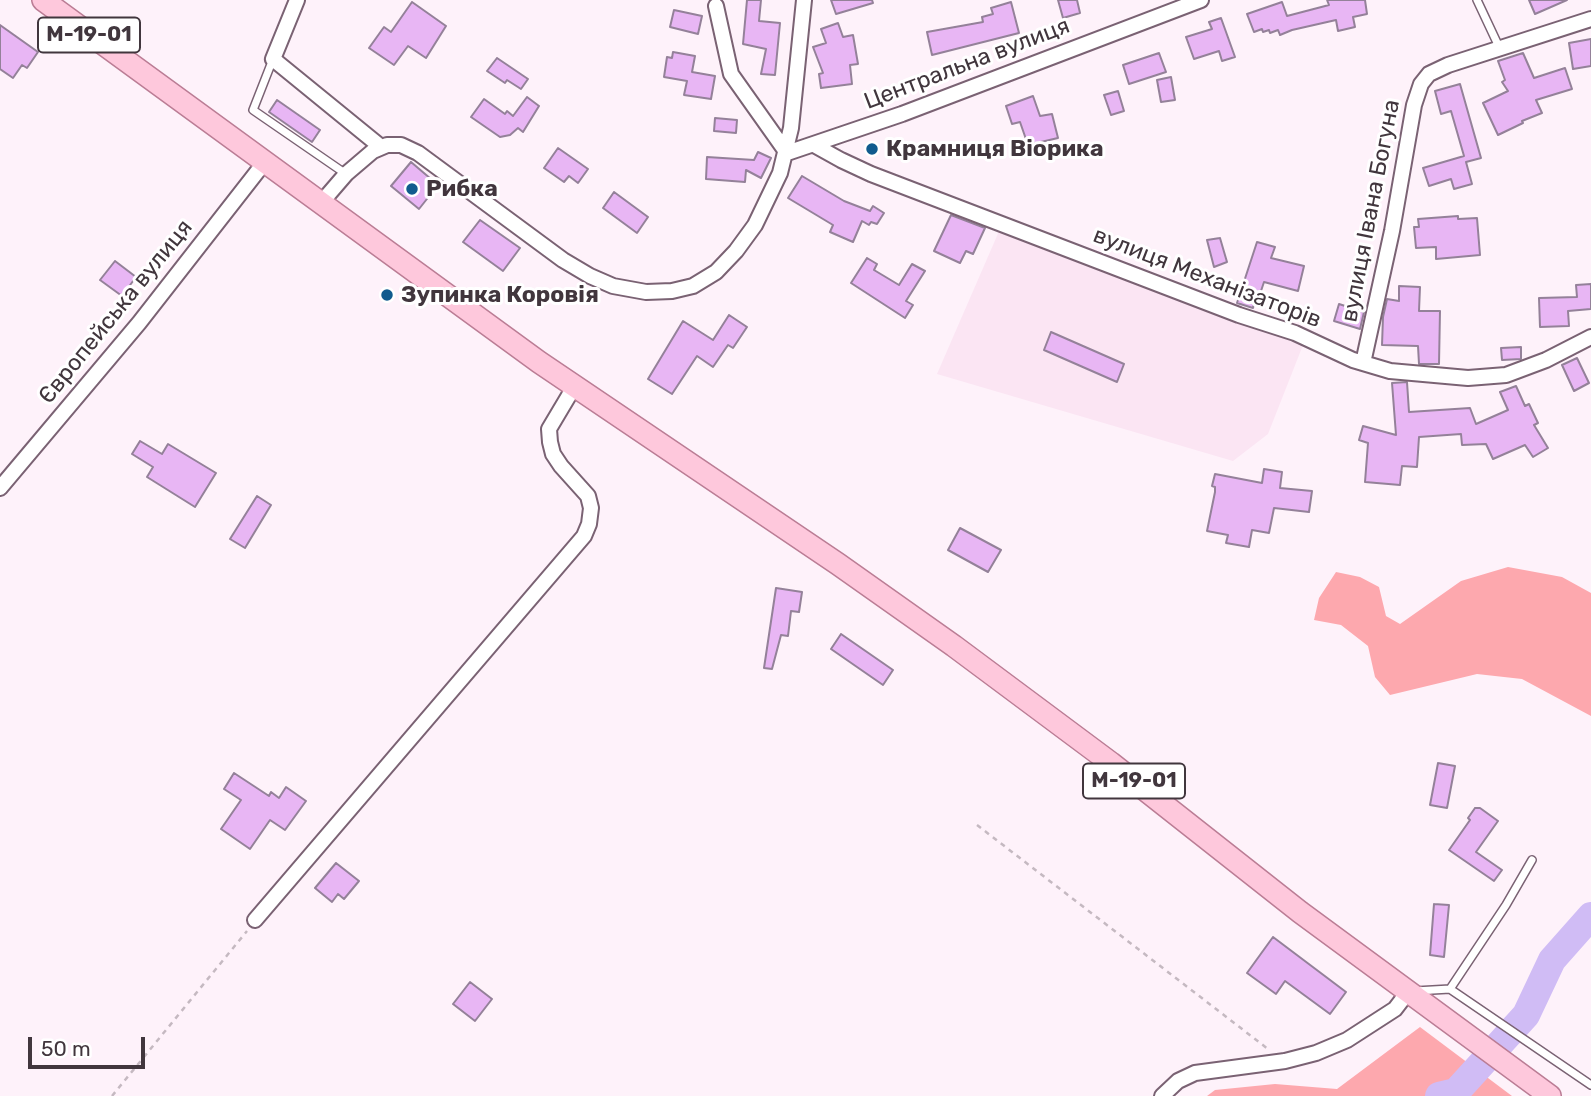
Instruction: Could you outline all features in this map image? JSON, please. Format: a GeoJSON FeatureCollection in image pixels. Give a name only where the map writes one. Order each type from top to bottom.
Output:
{"type":"FeatureCollection","features":[{"type":"Feature","properties":{"kind":"main road","name":"М-19-01"},"geometry":{"type":"LineString","coordinates":[[43,0],[574,387],[838,564],[954,646],[1111,763],[1300,912],[1545,1093]]}},
{"type":"Feature","properties":{"kind":"street"},"geometry":{"type":"LineString","coordinates":[[298,0],[272,59],[381,147]]}},
{"type":"Feature","properties":{"kind":"street"},"geometry":{"type":"LineString","coordinates":[[321,203],[346,174],[381,147],[401,145],[418,153],[564,260],[590,276],[621,288],[659,292],[693,286],[704,281],[726,263],[747,237],[762,213],[780,173],[787,153],[804,0]]}},
{"type":"Feature","properties":{"kind":"street","name":"Центральна вулиця"},"geometry":{"type":"LineString","coordinates":[[787,153],[902,114],[1201,0]]}},
{"type":"Feature","properties":{"kind":"street"},"geometry":{"type":"LineString","coordinates":[[716,6],[731,75],[787,153]]}},
{"type":"Feature","properties":{"kind":"street","name":"вулиця Івана Богуна"},"geometry":{"type":"LineString","coordinates":[[1363,363],[1418,91],[1424,79],[1437,69],[1591,19]]}},
{"type":"Feature","properties":{"kind":"street","name":"вулиця Механізаторів"},"geometry":{"type":"LineString","coordinates":[[814,145],[871,174],[1239,315],[1295,333],[1363,363],[1404,374],[1493,377],[1533,366],[1591,337]]}},
{"type":"Feature","properties":{"kind":"street","name":"Європейська вулиця"},"geometry":{"type":"LineString","coordinates":[[0,488],[139,323],[264,163]]}},
{"type":"Feature","properties":{"kind":"street"},"geometry":{"type":"LineString","coordinates":[[255,920],[584,536],[591,508],[588,496],[553,454],[549,429],[574,387]]}},
{"type":"Feature","properties":{"kind":"street"},"geometry":{"type":"LineString","coordinates":[[1162,1096],[1178,1081],[1195,1073],[1285,1061],[1316,1053],[1348,1040],[1395,1009],[1408,992]]}},
{"type":"Feature","properties":{"kind":"lane"},"geometry":{"type":"LineString","coordinates":[[1477,0],[1500,49]]}},
{"type":"Feature","properties":{"kind":"lane"},"geometry":{"type":"LineString","coordinates":[[272,59],[253,110],[346,174]]}},
{"type":"Feature","properties":{"kind":"lane"},"geometry":{"type":"LineString","coordinates":[[1450,989],[1506,905],[1532,860]]}},
{"type":"Feature","properties":{"kind":"lane"},"geometry":{"type":"LineString","coordinates":[[1408,992],[1450,989],[1591,1085]]}},
{"type":"Feature","properties":{"kind":"path"},"geometry":{"type":"LineString","coordinates":[[977,825],[1173,978],[1285,1061]]}},
{"type":"Feature","properties":{"kind":"path"},"geometry":{"type":"LineString","coordinates":[[112,1096],[255,920]]}},
{"type":"Feature","properties":{"kind":"shaded area"},"geometry":{"type":"Polygon","coordinates":[[[1000,229],[1303,345],[1268,434],[1233,461],[937,374],[1000,229]]]}},
{"type":"Feature","properties":{"kind":"shaded area"},"geometry":{"type":"Polygon","coordinates":[[[1508,567],[1562,577],[1591,593],[1591,716],[1522,679],[1477,674],[1390,695],[1375,677],[1368,646],[1341,625],[1314,620],[1319,598],[1336,572],[1360,577],[1379,587],[1386,616],[1400,624],[1461,581],[1508,567]]]}},
{"type":"Feature","properties":{"kind":"shaded area"},"geometry":{"type":"Polygon","coordinates":[[[1420,1027],[1512,1096],[1207,1096],[1215,1090],[1275,1084],[1337,1089],[1420,1027]]]}},
{"type":"Feature","properties":{"kind":"building"},"geometry":{"type":"Polygon","coordinates":[[[747,0],[761,0],[759,21],[780,23],[775,75],[761,74],[766,49],[743,44],[747,0]]]}},
{"type":"Feature","properties":{"kind":"building"},"geometry":{"type":"Polygon","coordinates":[[[831,0],[872,0],[873,3],[836,14],[831,0]]]}},
{"type":"Feature","properties":{"kind":"building"},"geometry":{"type":"Polygon","coordinates":[[[1058,0],[1077,0],[1080,13],[1063,18],[1058,0]]]}},
{"type":"Feature","properties":{"kind":"building"},"geometry":{"type":"Polygon","coordinates":[[[1327,0],[1365,0],[1367,14],[1353,17],[1355,27],[1338,31],[1336,20],[1280,35],[1278,30],[1270,33],[1269,30],[1263,32],[1262,29],[1254,32],[1247,14],[1282,2],[1287,16],[1329,5],[1327,0]]]}},
{"type":"Feature","properties":{"kind":"building"},"geometry":{"type":"Polygon","coordinates":[[[1529,0],[1567,0],[1535,14],[1529,0]]]}},
{"type":"Feature","properties":{"kind":"building"},"geometry":{"type":"Polygon","coordinates":[[[412,2],[446,26],[426,58],[408,46],[394,65],[369,48],[384,27],[391,32],[412,2]]]}},
{"type":"Feature","properties":{"kind":"building"},"geometry":{"type":"Polygon","coordinates":[[[1011,2],[1019,33],[932,55],[927,32],[983,22],[982,17],[993,14],[991,8],[1011,2]]]}},
{"type":"Feature","properties":{"kind":"building"},"geometry":{"type":"Polygon","coordinates":[[[674,10],[702,16],[698,34],[670,27],[674,10]]]}},
{"type":"Feature","properties":{"kind":"building"},"geometry":{"type":"Polygon","coordinates":[[[1221,18],[1235,57],[1222,61],[1219,51],[1194,59],[1186,37],[1212,29],[1209,22],[1221,18]]]}},
{"type":"Feature","properties":{"kind":"building"},"geometry":{"type":"Polygon","coordinates":[[[838,23],[843,37],[853,35],[858,64],[850,65],[852,84],[821,88],[819,74],[823,73],[813,47],[826,43],[821,29],[838,23]]]}},
{"type":"Feature","properties":{"kind":"building"},"geometry":{"type":"Polygon","coordinates":[[[0,25],[38,52],[27,68],[22,65],[13,78],[0,69],[0,25]]]}},
{"type":"Feature","properties":{"kind":"building"},"geometry":{"type":"Polygon","coordinates":[[[1591,39],[1591,66],[1573,69],[1569,43],[1591,39]]]}},
{"type":"Feature","properties":{"kind":"building"},"geometry":{"type":"Polygon","coordinates":[[[673,52],[695,56],[692,72],[715,76],[711,99],[684,95],[687,81],[664,77],[667,57],[672,58],[673,52]]]}},
{"type":"Feature","properties":{"kind":"building"},"geometry":{"type":"Polygon","coordinates":[[[1159,53],[1166,72],[1129,84],[1123,65],[1159,53]]]}},
{"type":"Feature","properties":{"kind":"building"},"geometry":{"type":"Polygon","coordinates":[[[1523,53],[1534,78],[1565,68],[1572,89],[1536,100],[1542,113],[1498,135],[1483,103],[1508,91],[1502,82],[1505,80],[1498,61],[1523,53]]]}},
{"type":"Feature","properties":{"kind":"building"},"geometry":{"type":"Polygon","coordinates":[[[497,58],[528,79],[521,89],[507,80],[505,83],[487,71],[497,58]]]}},
{"type":"Feature","properties":{"kind":"building"},"geometry":{"type":"Polygon","coordinates":[[[1171,77],[1175,100],[1161,102],[1157,80],[1171,77]]]}},
{"type":"Feature","properties":{"kind":"building"},"geometry":{"type":"Polygon","coordinates":[[[1460,84],[1481,158],[1466,162],[1472,184],[1454,189],[1451,179],[1429,186],[1423,168],[1464,156],[1451,111],[1441,114],[1435,91],[1460,84]]]}},
{"type":"Feature","properties":{"kind":"building"},"geometry":{"type":"Polygon","coordinates":[[[1118,91],[1124,111],[1111,115],[1104,95],[1118,91]]]}},
{"type":"Feature","properties":{"kind":"building"},"geometry":{"type":"Polygon","coordinates":[[[1033,96],[1040,116],[1052,114],[1058,138],[1028,145],[1020,122],[1012,124],[1006,106],[1033,96]]]}},
{"type":"Feature","properties":{"kind":"building"},"geometry":{"type":"Polygon","coordinates":[[[527,97],[539,106],[523,132],[518,128],[510,135],[500,137],[471,117],[484,99],[505,114],[507,111],[513,116],[527,97]]]}},
{"type":"Feature","properties":{"kind":"building"},"geometry":{"type":"Polygon","coordinates":[[[277,100],[320,130],[312,142],[269,112],[277,100]]]}},
{"type":"Feature","properties":{"kind":"building"},"geometry":{"type":"Polygon","coordinates":[[[715,118],[737,120],[736,133],[714,131],[715,118]]]}},
{"type":"Feature","properties":{"kind":"building"},"geometry":{"type":"Polygon","coordinates":[[[558,148],[588,169],[578,183],[569,176],[564,182],[544,168],[558,148]]]}},
{"type":"Feature","properties":{"kind":"building"},"geometry":{"type":"Polygon","coordinates":[[[758,152],[771,158],[761,178],[746,170],[745,182],[706,179],[707,157],[754,160],[758,152]]]}},
{"type":"Feature","properties":{"kind":"building"},"geometry":{"type":"Polygon","coordinates":[[[411,162],[438,185],[419,209],[391,186],[411,162]]]}},
{"type":"Feature","properties":{"kind":"building"},"geometry":{"type":"Polygon","coordinates":[[[802,176],[844,201],[870,211],[873,206],[884,213],[877,224],[871,222],[869,225],[862,221],[853,242],[830,232],[833,225],[788,198],[802,176]]]}},
{"type":"Feature","properties":{"kind":"building"},"geometry":{"type":"Polygon","coordinates":[[[614,192],[648,217],[637,233],[603,208],[614,192]]]}},
{"type":"Feature","properties":{"kind":"building"},"geometry":{"type":"Polygon","coordinates":[[[951,215],[985,228],[973,254],[966,251],[960,263],[934,251],[951,215]]]}},
{"type":"Feature","properties":{"kind":"building"},"geometry":{"type":"Polygon","coordinates":[[[1458,216],[1458,219],[1477,218],[1480,255],[1436,259],[1436,247],[1416,248],[1414,227],[1419,227],[1418,219],[1458,216]]]}},
{"type":"Feature","properties":{"kind":"building"},"geometry":{"type":"Polygon","coordinates":[[[480,220],[520,248],[503,271],[463,242],[480,220]]]}},
{"type":"Feature","properties":{"kind":"building"},"geometry":{"type":"Polygon","coordinates":[[[1220,238],[1227,262],[1214,267],[1207,240],[1220,238]]]}},
{"type":"Feature","properties":{"kind":"building"},"geometry":{"type":"Polygon","coordinates":[[[1257,242],[1275,247],[1271,258],[1304,266],[1298,291],[1264,282],[1260,294],[1257,293],[1253,308],[1237,303],[1257,242]]]}},
{"type":"Feature","properties":{"kind":"building"},"geometry":{"type":"Polygon","coordinates":[[[867,258],[877,264],[874,270],[899,285],[912,264],[925,271],[906,301],[913,305],[905,318],[851,283],[867,258]]]}},
{"type":"Feature","properties":{"kind":"building"},"geometry":{"type":"Polygon","coordinates":[[[115,261],[136,277],[122,296],[100,280],[115,261]]]}},
{"type":"Feature","properties":{"kind":"building"},"geometry":{"type":"Polygon","coordinates":[[[1591,284],[1591,309],[1568,311],[1569,326],[1540,327],[1539,298],[1577,297],[1576,285],[1591,284]]]}},
{"type":"Feature","properties":{"kind":"building"},"geometry":{"type":"Polygon","coordinates":[[[1399,286],[1420,287],[1419,311],[1440,311],[1439,364],[1419,364],[1418,346],[1382,345],[1387,299],[1399,301],[1399,286]]]}},
{"type":"Feature","properties":{"kind":"building"},"geometry":{"type":"Polygon","coordinates":[[[1339,304],[1364,312],[1360,329],[1334,321],[1339,304]]]}},
{"type":"Feature","properties":{"kind":"building"},"geometry":{"type":"Polygon","coordinates":[[[729,315],[747,327],[733,348],[728,345],[713,367],[697,356],[672,394],[648,379],[683,321],[713,340],[729,315]]]}},
{"type":"Feature","properties":{"kind":"building"},"geometry":{"type":"Polygon","coordinates":[[[1051,332],[1124,364],[1117,382],[1044,350],[1051,332]]]}},
{"type":"Feature","properties":{"kind":"building"},"geometry":{"type":"Polygon","coordinates":[[[1521,347],[1521,359],[1502,360],[1501,348],[1521,347]]]}},
{"type":"Feature","properties":{"kind":"building"},"geometry":{"type":"Polygon","coordinates":[[[1577,358],[1589,383],[1574,391],[1562,365],[1577,358]]]}},
{"type":"Feature","properties":{"kind":"building"},"geometry":{"type":"Polygon","coordinates":[[[1407,382],[1409,412],[1470,408],[1476,424],[1508,410],[1500,392],[1516,386],[1525,406],[1529,404],[1538,423],[1534,425],[1548,448],[1533,457],[1525,445],[1493,459],[1486,444],[1462,445],[1461,434],[1419,437],[1417,467],[1402,466],[1400,485],[1365,482],[1368,443],[1359,440],[1363,426],[1396,435],[1392,383],[1407,382]]]}},
{"type":"Feature","properties":{"kind":"building"},"geometry":{"type":"Polygon","coordinates":[[[140,441],[162,454],[168,444],[216,473],[195,507],[147,477],[153,467],[132,454],[140,441]]]}},
{"type":"Feature","properties":{"kind":"building"},"geometry":{"type":"Polygon","coordinates":[[[1264,469],[1282,472],[1280,488],[1312,491],[1309,512],[1274,508],[1269,533],[1252,530],[1249,547],[1226,543],[1228,535],[1207,531],[1215,492],[1215,487],[1212,486],[1215,474],[1262,483],[1264,469]]]}},
{"type":"Feature","properties":{"kind":"building"},"geometry":{"type":"Polygon","coordinates":[[[257,496],[271,505],[245,548],[230,539],[257,496]]]}},
{"type":"Feature","properties":{"kind":"building"},"geometry":{"type":"Polygon","coordinates":[[[960,528],[1001,550],[988,572],[948,550],[960,528]]]}},
{"type":"Feature","properties":{"kind":"building"},"geometry":{"type":"Polygon","coordinates":[[[776,588],[802,592],[799,612],[791,611],[788,636],[781,635],[772,669],[764,668],[776,588]]]}},
{"type":"Feature","properties":{"kind":"building"},"geometry":{"type":"Polygon","coordinates":[[[841,634],[893,670],[883,685],[831,649],[841,634]]]}},
{"type":"Feature","properties":{"kind":"building"},"geometry":{"type":"Polygon","coordinates":[[[1438,763],[1455,766],[1447,808],[1430,805],[1438,763]]]}},
{"type":"Feature","properties":{"kind":"building"},"geometry":{"type":"Polygon","coordinates":[[[234,773],[269,796],[271,792],[279,798],[286,787],[306,801],[285,830],[270,820],[250,849],[221,829],[241,800],[224,789],[234,773]]]}},
{"type":"Feature","properties":{"kind":"building"},"geometry":{"type":"Polygon","coordinates":[[[1475,808],[1480,808],[1498,821],[1476,852],[1502,870],[1494,881],[1449,850],[1475,808]]]}},
{"type":"Feature","properties":{"kind":"building"},"geometry":{"type":"Polygon","coordinates":[[[336,863],[359,881],[344,899],[338,894],[332,902],[315,888],[336,863]]]}},
{"type":"Feature","properties":{"kind":"building"},"geometry":{"type":"Polygon","coordinates":[[[1434,904],[1449,905],[1444,957],[1430,955],[1434,904]]]}},
{"type":"Feature","properties":{"kind":"building"},"geometry":{"type":"Polygon","coordinates":[[[1273,937],[1346,992],[1330,1014],[1285,981],[1276,994],[1247,973],[1273,937]]]}},
{"type":"Feature","properties":{"kind":"building"},"geometry":{"type":"Polygon","coordinates":[[[470,982],[492,999],[475,1021],[453,1004],[470,982]]]}},
{"type":"Feature","properties":{"kind":"waterway"},"geometry":{"type":"LineString","coordinates":[[1439,1096],[1456,1092],[1526,1015],[1552,960],[1591,916]]}},
{"type":"Feature","properties":{"kind":"place","name":"Крамниця Віорика"},"geometry":{"type":"Point","coordinates":[872,149]}},
{"type":"Feature","properties":{"kind":"place","name":"Рибка"},"geometry":{"type":"Point","coordinates":[412,189]}},
{"type":"Feature","properties":{"kind":"place","name":"Зупинка Коровія"},"geometry":{"type":"Point","coordinates":[387,295]}}]}
